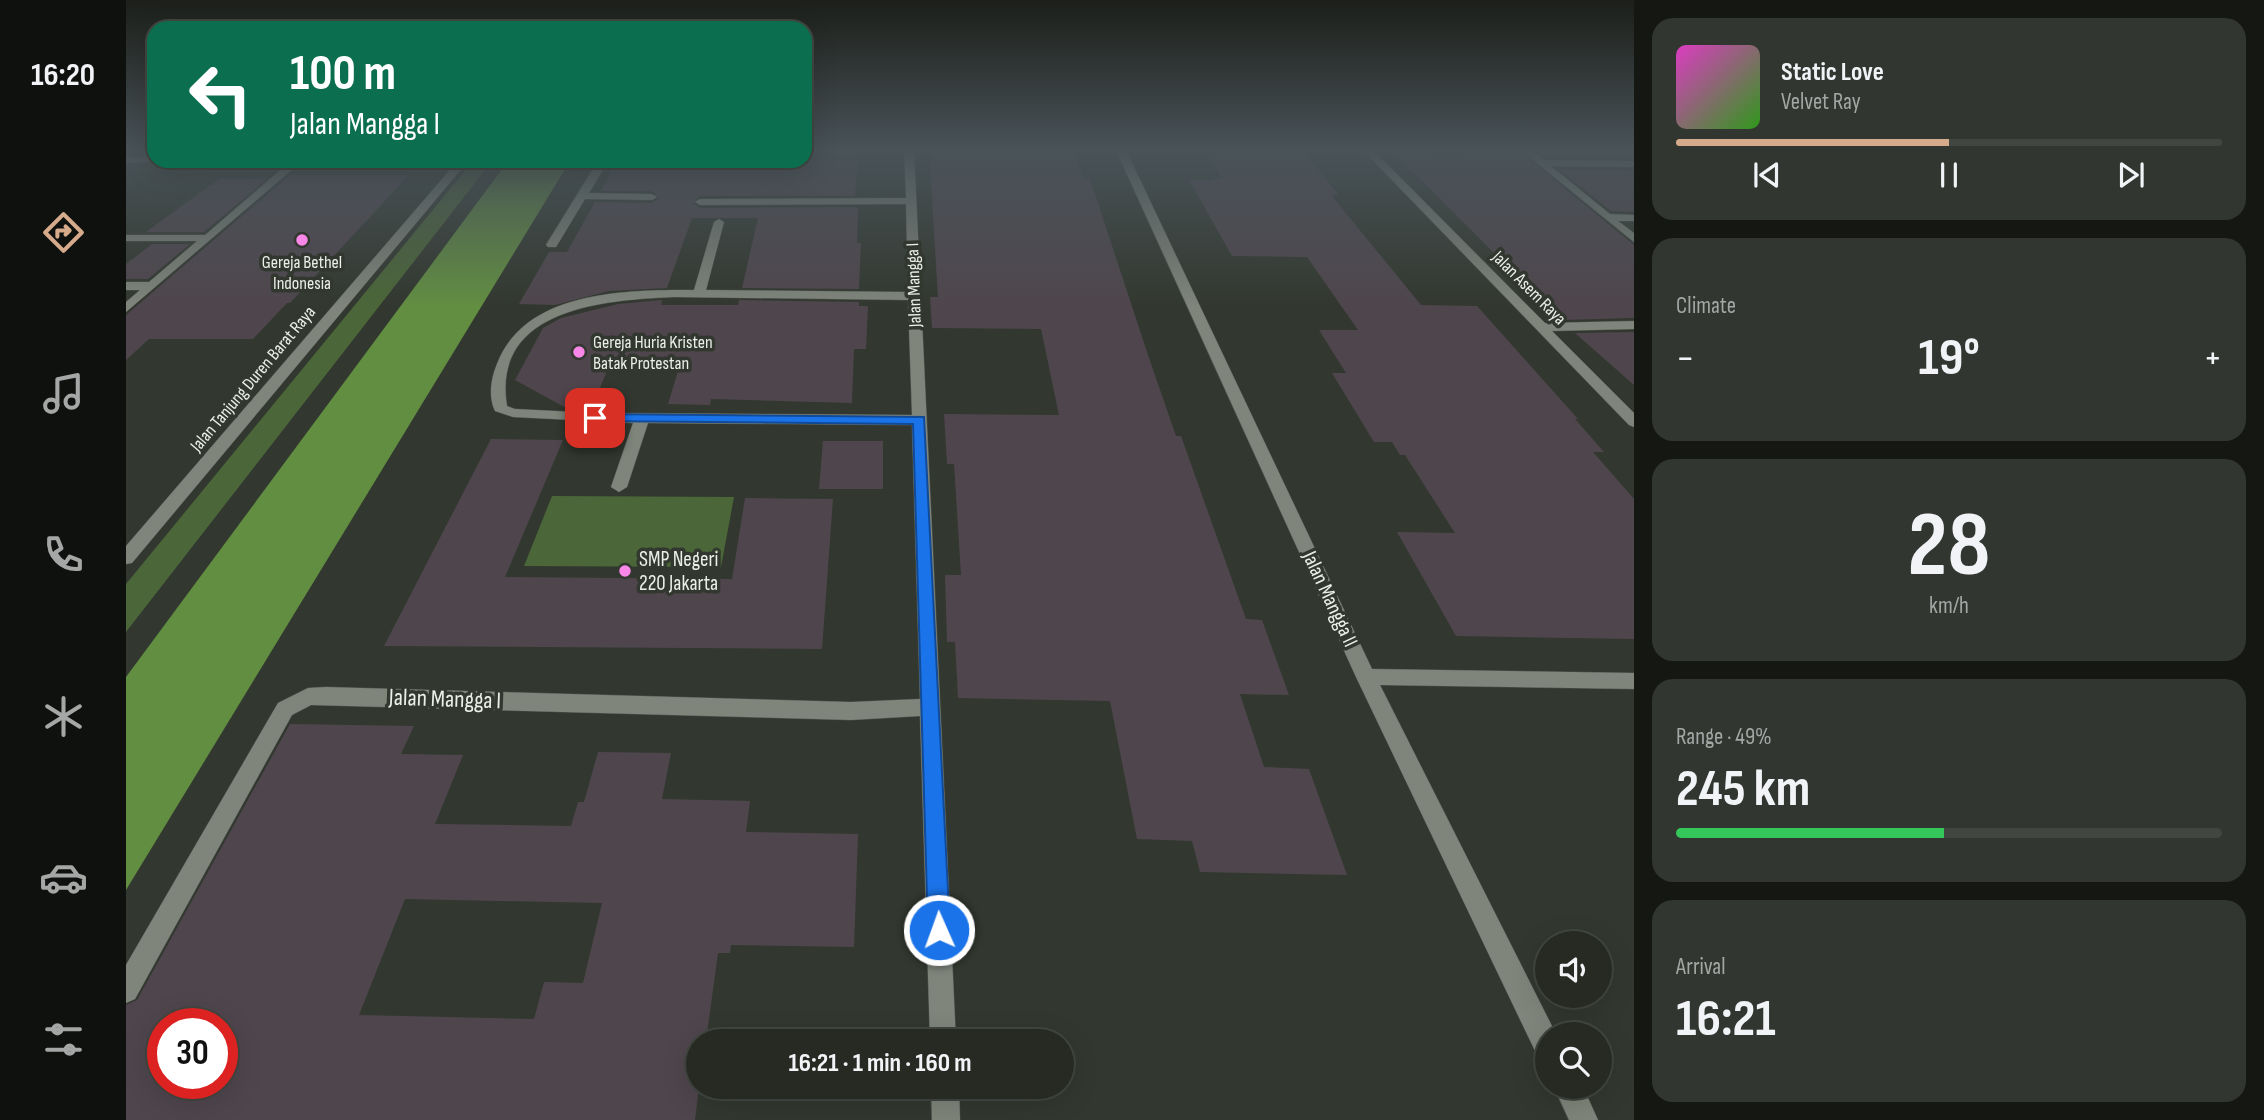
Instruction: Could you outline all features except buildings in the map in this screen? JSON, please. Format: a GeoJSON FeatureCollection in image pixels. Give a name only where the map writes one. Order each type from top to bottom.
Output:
{"type":"FeatureCollection","features":[{"type":"Feature","properties":{"kind":"street"},"geometry":{"type":"LineString","coordinates":[[126,308],[249,202]]}},
{"type":"Feature","properties":{"kind":"street","name":"Jalan Tanjung Duren Barat Raya"},"geometry":{"type":"LineString","coordinates":[[126,558],[428,202]]}},
{"type":"Feature","properties":{"kind":"street"},"geometry":{"type":"LineString","coordinates":[[552,245],[578,202]]}},
{"type":"Feature","properties":{"kind":"street","name":"Jalan Mangga I"},"geometry":{"type":"LineString","coordinates":[[911,202],[943,1029]]}},
{"type":"Feature","properties":{"kind":"street","name":"Jalan Mangga II"},"geometry":{"type":"LineString","coordinates":[[1145,202],[1366,677],[1536,1022]]}},
{"type":"Feature","properties":{"kind":"street","name":"Jalan Asem Raya"},"geometry":{"type":"LineString","coordinates":[[1420,202],[1634,422]]}},
{"type":"Feature","properties":{"kind":"street"},"geometry":{"type":"LineString","coordinates":[[1589,202],[1634,239]]}},
{"type":"Feature","properties":{"kind":"street"},"geometry":{"type":"LineString","coordinates":[[1607,217],[1634,218]]}},
{"type":"Feature","properties":{"kind":"street"},"geometry":{"type":"LineString","coordinates":[[699,293],[719,222]]}},
{"type":"Feature","properties":{"kind":"street"},"geometry":{"type":"LineString","coordinates":[[126,238],[207,238]]}},
{"type":"Feature","properties":{"kind":"street"},"geometry":{"type":"LineString","coordinates":[[126,286],[151,286]]}},
{"type":"Feature","properties":{"kind":"street"},"geometry":{"type":"LineString","coordinates":[[914,296],[699,293],[655,295],[613,299],[546,315],[525,330],[503,365],[499,374],[498,399],[500,408],[513,413],[595,418],[919,420]]}},
{"type":"Feature","properties":{"kind":"street"},"geometry":{"type":"LineString","coordinates":[[1543,327],[1634,325]]}},
{"type":"Feature","properties":{"kind":"street"},"geometry":{"type":"LineString","coordinates":[[619,487],[642,419]]}},
{"type":"Feature","properties":{"kind":"street"},"geometry":{"type":"LineString","coordinates":[[1366,677],[1634,681]]}},
{"type":"Feature","properties":{"kind":"street","name":"Jalan Mangga I"},"geometry":{"type":"LineString","coordinates":[[126,990],[285,709],[308,697],[851,711],[930,707]]}},
{"type":"Feature","properties":{"kind":"street"},"geometry":{"type":"LineString","coordinates":[[945,1099],[946,1120]]}},
{"type":"Feature","properties":{"kind":"street"},"geometry":{"type":"LineString","coordinates":[[1574,1099],[1584,1120]]}},
{"type":"Feature","properties":{"kind":"shaded area"},"geometry":{"type":"Polygon","coordinates":[[[439,202],[460,202],[126,632],[126,584],[439,202]]]}},
{"type":"Feature","properties":{"kind":"shaded area"},"geometry":{"type":"Polygon","coordinates":[[[477,202],[545,202],[126,890],[126,677],[477,202]]]}},
{"type":"Feature","properties":{"kind":"shaded area"},"geometry":{"type":"Polygon","coordinates":[[[552,496],[734,497],[721,567],[524,566],[552,496]]]}},
{"type":"Feature","properties":{"kind":"place","name":"Gereja Bethel Indonesia"},"geometry":{"type":"Point","coordinates":[302,240]}},
{"type":"Feature","properties":{"kind":"place","name":"Gereja Huria Kristen Batak Protestan"},"geometry":{"type":"Point","coordinates":[579,352]}},
{"type":"Feature","properties":{"kind":"place","name":"SMP Negeri 220 Jakarta"},"geometry":{"type":"Point","coordinates":[625,571]}},
{"type":"Feature","properties":{"kind":"route"},"geometry":{"type":"LineString","coordinates":[[595,418],[919,420],[939,930]]}}]}
